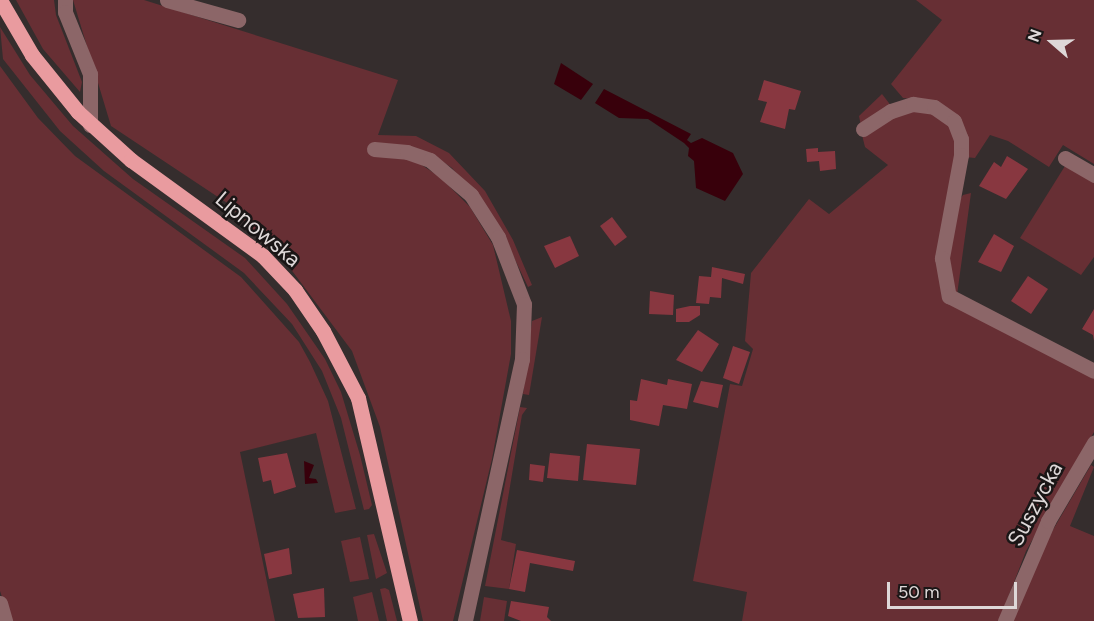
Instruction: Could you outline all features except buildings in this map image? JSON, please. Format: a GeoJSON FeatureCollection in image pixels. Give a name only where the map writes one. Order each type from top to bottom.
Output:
{"type":"FeatureCollection","features":[{"type":"Feature","properties":{"kind":"main road","name":"Lipnowska"},"geometry":{"type":"LineString","coordinates":[[0,0],[32,55],[90,125],[152,176],[263,256],[295,290],[323,331],[350,379],[365,420],[410,621]]}},
{"type":"Feature","properties":{"kind":"street"},"geometry":{"type":"LineString","coordinates":[[65,0],[65,12],[90,74],[90,125]]}},
{"type":"Feature","properties":{"kind":"street"},"geometry":{"type":"LineString","coordinates":[[167,0],[238,21]]}},
{"type":"Feature","properties":{"kind":"street"},"geometry":{"type":"LineString","coordinates":[[863,129],[891,111],[913,104],[934,107],[954,121],[961,139],[961,155],[942,272],[953,300],[1094,371]]}},
{"type":"Feature","properties":{"kind":"street"},"geometry":{"type":"LineString","coordinates":[[374,149],[407,152],[429,160],[471,195],[498,237],[524,304],[522,359],[465,621]]}},
{"type":"Feature","properties":{"kind":"street"},"geometry":{"type":"LineString","coordinates":[[1065,158],[1094,175]]}},
{"type":"Feature","properties":{"kind":"street","name":"Suszycka"},"geometry":{"type":"LineString","coordinates":[[1005,621],[1048,521],[1094,443]]}},
{"type":"Feature","properties":{"kind":"street"},"geometry":{"type":"LineString","coordinates":[[0,603],[5,621]]}},
{"type":"Feature","properties":{"kind":"shaded area"},"geometry":{"type":"Polygon","coordinates":[[[16,0],[54,0],[56,15],[82,82],[80,92],[43,49],[16,0]]]}},
{"type":"Feature","properties":{"kind":"shaded area"},"geometry":{"type":"Polygon","coordinates":[[[73,0],[144,0],[398,80],[378,135],[416,136],[449,153],[485,191],[513,240],[532,285],[528,287],[498,224],[452,168],[430,153],[384,157],[414,160],[440,177],[470,207],[493,245],[511,321],[511,354],[492,459],[453,621],[423,621],[380,427],[352,351],[287,264],[227,203],[111,126],[73,0]]]}},
{"type":"Feature","properties":{"kind":"shaded area"},"geometry":{"type":"Polygon","coordinates":[[[916,0],[1094,0],[1094,164],[1063,145],[1049,167],[1008,141],[990,135],[975,158],[965,157],[966,136],[930,101],[903,98],[891,84],[942,20],[916,0]]]}},
{"type":"Feature","properties":{"kind":"shaded area"},"geometry":{"type":"Polygon","coordinates":[[[0,27],[30,75],[73,126],[133,179],[245,258],[287,304],[325,359],[341,392],[372,505],[369,509],[364,510],[341,418],[322,371],[292,324],[244,273],[104,171],[60,131],[3,59],[0,27]]]}},
{"type":"Feature","properties":{"kind":"shaded area"},"geometry":{"type":"Polygon","coordinates":[[[561,63],[593,84],[581,100],[554,84],[561,63]]]}},
{"type":"Feature","properties":{"kind":"shaded area"},"geometry":{"type":"Polygon","coordinates":[[[0,66],[38,118],[75,156],[241,277],[299,342],[310,362],[328,401],[356,509],[335,513],[316,433],[240,452],[275,621],[10,621],[0,591],[0,66]]]}},
{"type":"Feature","properties":{"kind":"shaded area"},"geometry":{"type":"Polygon","coordinates":[[[604,89],[691,134],[687,140],[691,143],[702,138],[733,153],[743,174],[725,201],[696,188],[694,161],[688,156],[689,148],[684,143],[648,119],[619,118],[595,103],[604,89]]]}},
{"type":"Feature","properties":{"kind":"shaded area"},"geometry":{"type":"Polygon","coordinates":[[[882,94],[892,107],[861,126],[859,116],[882,94]]]}},
{"type":"Feature","properties":{"kind":"shaded area"},"geometry":{"type":"Polygon","coordinates":[[[922,109],[946,118],[957,139],[946,300],[1094,374],[1094,432],[1026,551],[999,621],[742,621],[747,592],[693,581],[730,384],[742,386],[753,349],[745,341],[751,273],[809,199],[829,214],[888,165],[865,147],[862,135],[884,119],[922,109]]]}},
{"type":"Feature","properties":{"kind":"shaded area"},"geometry":{"type":"Polygon","coordinates":[[[1065,166],[1094,181],[1094,257],[1081,275],[1020,238],[1065,166]]]}},
{"type":"Feature","properties":{"kind":"shaded area"},"geometry":{"type":"Polygon","coordinates":[[[971,193],[957,295],[967,300],[965,304],[952,291],[946,270],[956,205],[963,195],[971,193]]]}},
{"type":"Feature","properties":{"kind":"shaded area"},"geometry":{"type":"Polygon","coordinates":[[[542,317],[529,395],[523,394],[532,321],[542,317]]]}},
{"type":"Feature","properties":{"kind":"shaded area"},"geometry":{"type":"Polygon","coordinates":[[[520,407],[527,408],[522,415],[501,540],[516,544],[509,589],[485,586],[520,407]]]}},
{"type":"Feature","properties":{"kind":"shaded area"},"geometry":{"type":"Polygon","coordinates":[[[304,461],[314,465],[309,478],[316,479],[318,483],[305,484],[304,461]]]}},
{"type":"Feature","properties":{"kind":"shaded area"},"geometry":{"type":"Polygon","coordinates":[[[1091,465],[1094,467],[1070,526],[1094,536],[1094,621],[1012,621],[1047,540],[1091,465]]]}},
{"type":"Feature","properties":{"kind":"shaded area"},"geometry":{"type":"Polygon","coordinates":[[[374,534],[387,573],[376,579],[367,535],[374,534]]]}},
{"type":"Feature","properties":{"kind":"shaded area"},"geometry":{"type":"Polygon","coordinates":[[[360,537],[369,579],[350,582],[341,541],[360,537]]]}},
{"type":"Feature","properties":{"kind":"shaded area"},"geometry":{"type":"Polygon","coordinates":[[[380,589],[389,590],[397,621],[387,621],[380,589]]]}},
{"type":"Feature","properties":{"kind":"shaded area"},"geometry":{"type":"Polygon","coordinates":[[[372,592],[379,621],[358,621],[353,597],[372,592]]]}},
{"type":"Feature","properties":{"kind":"shaded area"},"geometry":{"type":"Polygon","coordinates":[[[484,597],[507,601],[504,621],[480,621],[484,597]]]}}]}
